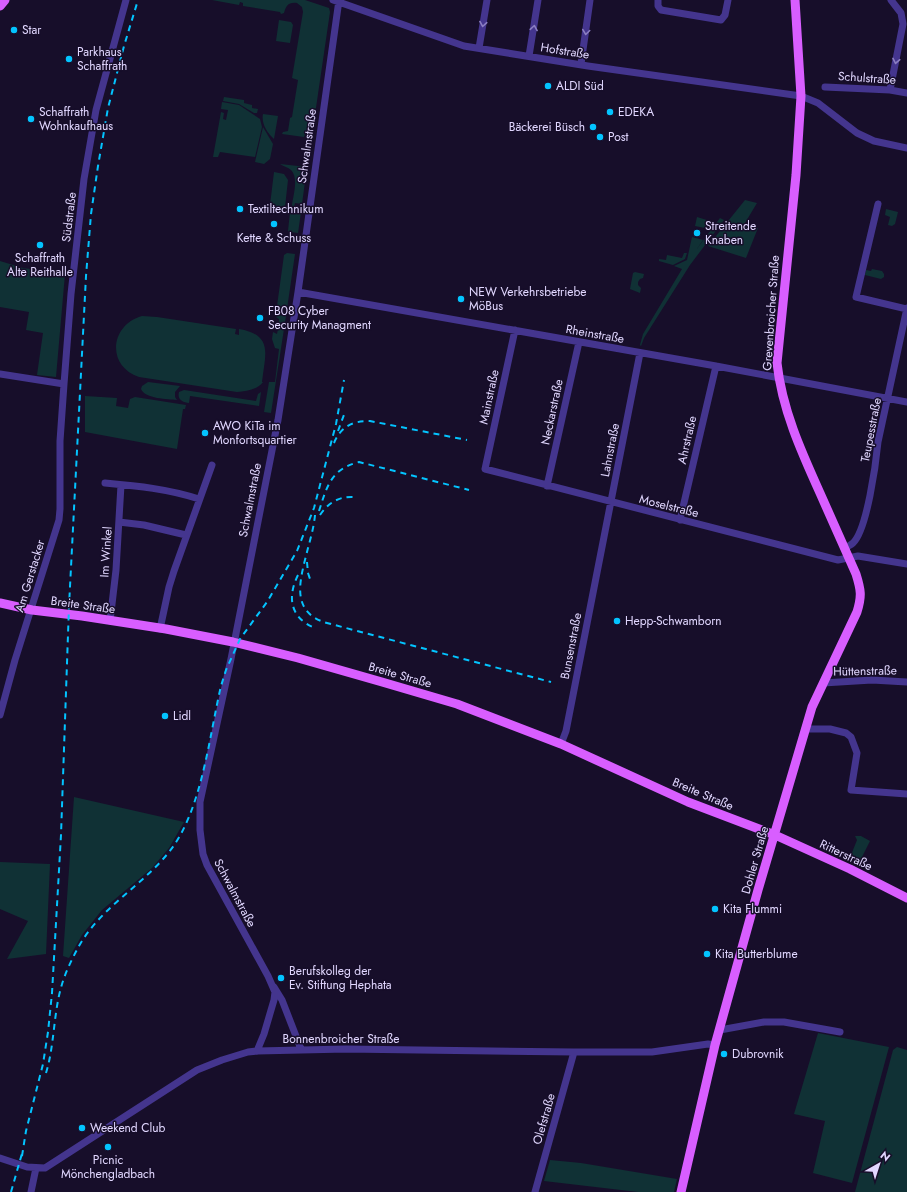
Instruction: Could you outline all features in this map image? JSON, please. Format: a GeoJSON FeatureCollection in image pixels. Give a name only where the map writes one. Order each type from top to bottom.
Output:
{"type":"FeatureCollection","features":[{"type":"Feature","properties":{"kind":"main road"},"geometry":{"type":"LineString","coordinates":[[0,6],[5,0]]}},
{"type":"Feature","properties":{"kind":"main road","name":"Grevenbroicher Straße"},"geometry":{"type":"LineString","coordinates":[[795,0],[801,96],[796,175],[778,363],[779,378],[784,402],[800,447],[845,548],[860,588]]}},
{"type":"Feature","properties":{"kind":"main road","name":"Dohler Straße"},"geometry":{"type":"LineString","coordinates":[[681,1192],[715,1045],[805,729],[812,706],[857,612],[861,600],[860,588]]}},
{"type":"Feature","properties":{"kind":"main road","name":"Breite Straße"},"geometry":{"type":"LineString","coordinates":[[0,603],[32,610],[69,614],[233,642],[298,658],[442,700],[561,744],[688,802],[775,834]]}},
{"type":"Feature","properties":{"kind":"main road","name":"Ritterstraße"},"geometry":{"type":"LineString","coordinates":[[775,834],[850,869],[907,898]]}},
{"type":"Feature","properties":{"kind":"street","name":"Südstraße"},"geometry":{"type":"LineString","coordinates":[[60,441],[71,294],[84,178],[96,110],[126,0]]}},
{"type":"Feature","properties":{"kind":"street"},"geometry":{"type":"LineString","coordinates":[[479,48],[487,0]]}},
{"type":"Feature","properties":{"kind":"street"},"geometry":{"type":"LineString","coordinates":[[529,56],[538,0]]}},
{"type":"Feature","properties":{"kind":"street"},"geometry":{"type":"LineString","coordinates":[[581,64],[590,0]]}},
{"type":"Feature","properties":{"kind":"street"},"geometry":{"type":"LineString","coordinates":[[658,0],[658,6],[661,10],[721,20],[725,15],[728,0]]}},
{"type":"Feature","properties":{"kind":"street"},"geometry":{"type":"LineString","coordinates":[[890,90],[902,24],[902,13],[891,0]]}},
{"type":"Feature","properties":{"kind":"street","name":"Hofstraße"},"geometry":{"type":"LineString","coordinates":[[337,1],[458,44],[581,64],[801,96],[818,103],[857,133],[874,141],[907,148]]}},
{"type":"Feature","properties":{"kind":"street","name":"Schwalmstraße"},"geometry":{"type":"LineString","coordinates":[[301,1049],[282,1000],[207,865],[201,842],[199,818],[200,802],[278,420],[298,292],[337,1]]}},
{"type":"Feature","properties":{"kind":"street","name":"Schulstraße"},"geometry":{"type":"LineString","coordinates":[[825,87],[907,92]]}},
{"type":"Feature","properties":{"kind":"street","name":"Teupesstraße"},"geometry":{"type":"LineString","coordinates":[[845,548],[853,543],[864,522],[878,442],[907,308],[856,298],[878,204]]}},
{"type":"Feature","properties":{"kind":"street","name":"Rheinstraße"},"geometry":{"type":"LineString","coordinates":[[298,292],[888,397],[907,402]]}},
{"type":"Feature","properties":{"kind":"street","name":"Mainstraße"},"geometry":{"type":"LineString","coordinates":[[484,469],[515,330]]}},
{"type":"Feature","properties":{"kind":"street","name":"Neckarstraße"},"geometry":{"type":"LineString","coordinates":[[548,486],[579,342]]}},
{"type":"Feature","properties":{"kind":"street","name":"Lahnstraße"},"geometry":{"type":"LineString","coordinates":[[601,551],[640,353]]}},
{"type":"Feature","properties":{"kind":"street","name":"Ahrstraße"},"geometry":{"type":"LineString","coordinates":[[680,520],[716,366]]}},
{"type":"Feature","properties":{"kind":"street"},"geometry":{"type":"LineString","coordinates":[[0,374],[64,384]]}},
{"type":"Feature","properties":{"kind":"street","name":"Am Gerstacker"},"geometry":{"type":"LineString","coordinates":[[0,715],[15,660],[32,610],[59,520],[60,441]]}},
{"type":"Feature","properties":{"kind":"street"},"geometry":{"type":"LineString","coordinates":[[160,629],[169,587],[186,535],[212,465]]}},
{"type":"Feature","properties":{"kind":"street","name":"Moselstraße"},"geometry":{"type":"LineString","coordinates":[[484,469],[838,560],[858,556],[907,564]]}},
{"type":"Feature","properties":{"kind":"street"},"geometry":{"type":"LineString","coordinates":[[105,483],[177,492],[199,499]]}},
{"type":"Feature","properties":{"kind":"street","name":"Im Winkel"},"geometry":{"type":"LineString","coordinates":[[110,621],[114,596],[120,522],[121,485]]}},
{"type":"Feature","properties":{"kind":"street"},"geometry":{"type":"LineString","coordinates":[[120,522],[144,525],[186,535]]}},
{"type":"Feature","properties":{"kind":"street","name":"Bunsenstraße"},"geometry":{"type":"LineString","coordinates":[[561,744],[566,731],[601,551]]}},
{"type":"Feature","properties":{"kind":"street","name":"Hüttenstraße"},"geometry":{"type":"LineString","coordinates":[[823,683],[872,680],[907,682]]}},
{"type":"Feature","properties":{"kind":"street"},"geometry":{"type":"LineString","coordinates":[[805,729],[830,729],[846,733],[851,737],[857,753],[851,790],[907,794]]}},
{"type":"Feature","properties":{"kind":"street","name":"Schwalmstraße"},"geometry":{"type":"LineString","coordinates":[[256,1051],[273,1006],[275,992],[273,985]]}},
{"type":"Feature","properties":{"kind":"street"},"geometry":{"type":"LineString","coordinates":[[720,1030],[764,1022],[784,1022],[840,1032]]}},
{"type":"Feature","properties":{"kind":"street","name":"Bonnenbroicher Straße"},"geometry":{"type":"LineString","coordinates":[[36,1168],[45,1168],[197,1070],[248,1052],[301,1049],[652,1052],[708,1044],[715,1045]]}},
{"type":"Feature","properties":{"kind":"street","name":"Olefstraße"},"geometry":{"type":"LineString","coordinates":[[535,1192],[574,1052]]}},
{"type":"Feature","properties":{"kind":"street"},"geometry":{"type":"LineString","coordinates":[[0,1158],[27,1167],[36,1168],[31,1192]]}},
{"type":"Feature","properties":{"kind":"green space"},"geometry":{"type":"Polygon","coordinates":[[[212,0],[305,0],[329,8],[330,12],[312,135],[305,134],[304,137],[282,134],[283,132],[288,131],[290,118],[292,117],[298,80],[292,78],[303,12],[302,7],[297,3],[291,3],[287,6],[284,13],[281,14],[280,12],[243,6],[243,3],[240,2],[239,5],[212,0]]]}},
{"type":"Feature","properties":{"kind":"green space"},"geometry":{"type":"Polygon","coordinates":[[[279,20],[291,22],[293,25],[290,43],[276,41],[279,20]]]}},
{"type":"Feature","properties":{"kind":"green space"},"geometry":{"type":"Polygon","coordinates":[[[224,97],[244,100],[244,103],[252,105],[252,108],[258,109],[257,113],[254,113],[239,104],[223,101],[224,97]]]}},
{"type":"Feature","properties":{"kind":"green space"},"geometry":{"type":"Polygon","coordinates":[[[222,102],[239,105],[260,119],[262,127],[255,157],[220,152],[218,157],[213,157],[221,112],[224,113],[223,119],[226,120],[228,110],[221,109],[222,102]]]}},
{"type":"Feature","properties":{"kind":"green space"},"geometry":{"type":"Polygon","coordinates":[[[263,114],[278,116],[274,139],[265,128],[263,114]]]}},
{"type":"Feature","properties":{"kind":"green space"},"geometry":{"type":"Polygon","coordinates":[[[263,127],[273,144],[270,159],[264,164],[255,162],[263,127]]]}},
{"type":"Feature","properties":{"kind":"green space"},"geometry":{"type":"Polygon","coordinates":[[[280,164],[307,167],[302,204],[295,203],[294,208],[292,205],[295,178],[290,169],[280,164]]]}},
{"type":"Feature","properties":{"kind":"green space"},"geometry":{"type":"Polygon","coordinates":[[[274,172],[284,174],[288,180],[285,207],[270,205],[274,172]]]}},
{"type":"Feature","properties":{"kind":"green space"},"geometry":{"type":"Polygon","coordinates":[[[745,200],[757,203],[745,223],[758,228],[746,258],[708,246],[745,200]]]}},
{"type":"Feature","properties":{"kind":"green space"},"geometry":{"type":"Polygon","coordinates":[[[886,209],[898,212],[895,224],[892,226],[888,225],[890,217],[885,215],[886,209]]]}},
{"type":"Feature","properties":{"kind":"green space"},"geometry":{"type":"Polygon","coordinates":[[[294,210],[301,212],[298,233],[291,232],[291,234],[288,231],[290,212],[294,210]]]}},
{"type":"Feature","properties":{"kind":"green space"},"geometry":{"type":"Polygon","coordinates":[[[697,217],[710,221],[705,228],[695,226],[697,217]]]}},
{"type":"Feature","properties":{"kind":"green space"},"geometry":{"type":"Polygon","coordinates":[[[720,218],[724,220],[690,265],[644,338],[641,346],[643,334],[682,269],[674,266],[687,260],[692,237],[703,240],[696,250],[720,218]]]}},
{"type":"Feature","properties":{"kind":"green space"},"geometry":{"type":"Polygon","coordinates":[[[287,253],[295,254],[287,309],[278,308],[277,306],[284,255],[287,253]]]}},
{"type":"Feature","properties":{"kind":"green space"},"geometry":{"type":"Polygon","coordinates":[[[684,253],[687,253],[685,259],[673,265],[659,261],[659,259],[666,260],[667,255],[682,258],[684,253]]]}},
{"type":"Feature","properties":{"kind":"green space"},"geometry":{"type":"Polygon","coordinates":[[[0,261],[23,268],[65,274],[56,377],[37,375],[43,333],[26,330],[29,312],[0,307],[0,261]]]}},
{"type":"Feature","properties":{"kind":"green space"},"geometry":{"type":"Polygon","coordinates":[[[872,269],[882,271],[884,277],[881,279],[865,275],[866,270],[871,271],[872,269]]]}},
{"type":"Feature","properties":{"kind":"green space"},"geometry":{"type":"Polygon","coordinates":[[[633,273],[644,274],[643,278],[638,282],[638,285],[641,288],[640,293],[630,289],[633,273]]]}},
{"type":"Feature","properties":{"kind":"green space"},"geometry":{"type":"Polygon","coordinates":[[[278,315],[286,316],[271,413],[264,412],[269,382],[275,382],[279,349],[275,348],[272,339],[273,332],[277,334],[278,329],[274,326],[274,324],[279,326],[279,319],[276,317],[278,315]]]}},
{"type":"Feature","properties":{"kind":"green space"},"geometry":{"type":"Polygon","coordinates":[[[142,316],[236,329],[235,334],[239,335],[239,329],[258,336],[265,348],[263,382],[261,385],[248,391],[237,392],[139,377],[128,372],[121,364],[117,355],[116,346],[118,336],[123,328],[131,321],[142,316]]]}},
{"type":"Feature","properties":{"kind":"green space"},"geometry":{"type":"Polygon","coordinates":[[[148,382],[180,386],[175,392],[175,397],[177,400],[157,398],[147,395],[141,389],[142,386],[148,382]]]}},
{"type":"Feature","properties":{"kind":"green space"},"geometry":{"type":"Polygon","coordinates":[[[184,390],[256,401],[258,394],[261,392],[259,406],[190,396],[189,403],[187,403],[179,397],[179,392],[184,390]]]}},
{"type":"Feature","properties":{"kind":"green space"},"geometry":{"type":"Polygon","coordinates":[[[85,396],[117,398],[116,406],[128,408],[130,399],[135,397],[186,405],[185,409],[183,409],[177,449],[85,432],[85,396]]]}},
{"type":"Feature","properties":{"kind":"green space"},"geometry":{"type":"Polygon","coordinates":[[[74,797],[184,822],[169,848],[152,868],[102,910],[82,935],[69,958],[63,956],[74,797]]]}},
{"type":"Feature","properties":{"kind":"green space"},"geometry":{"type":"Polygon","coordinates":[[[855,836],[861,836],[870,841],[861,859],[851,855],[857,840],[855,836]]]}},
{"type":"Feature","properties":{"kind":"green space"},"geometry":{"type":"Polygon","coordinates":[[[0,862],[50,864],[46,954],[7,959],[28,921],[0,909],[0,862]]]}},
{"type":"Feature","properties":{"kind":"green space"},"geometry":{"type":"Polygon","coordinates":[[[818,1033],[889,1047],[852,1183],[813,1173],[825,1121],[794,1114],[818,1033]]]}},
{"type":"Feature","properties":{"kind":"green space"},"geometry":{"type":"Polygon","coordinates":[[[897,1047],[907,1050],[907,1192],[855,1192],[893,1050],[897,1047]]]}},
{"type":"Feature","properties":{"kind":"green space"},"geometry":{"type":"Polygon","coordinates":[[[550,1160],[581,1163],[677,1179],[674,1192],[638,1192],[544,1181],[550,1160]]]}},
{"type":"Feature","properties":{"kind":"railway"},"geometry":{"type":"LineString","coordinates":[[22,1156],[26,1131],[43,1064],[52,993],[61,835],[69,606],[86,276],[91,214],[108,108],[138,0]]}},
{"type":"Feature","properties":{"kind":"railway"},"geometry":{"type":"LineString","coordinates":[[46,1073],[60,992],[66,972],[79,946],[88,932],[110,908],[147,876],[169,852],[180,835],[189,816],[203,773],[221,686],[226,670],[240,639],[267,602],[297,551],[314,508],[336,424],[344,380]]}},
{"type":"Feature","properties":{"kind":"railway"},"geometry":{"type":"LineString","coordinates":[[338,431],[345,412]]}},
{"type":"Feature","properties":{"kind":"railway"},"geometry":{"type":"LineString","coordinates":[[334,443],[340,432],[348,426],[353,423],[370,421],[467,440]]}},
{"type":"Feature","properties":{"kind":"railway"},"geometry":{"type":"LineString","coordinates":[[319,511],[328,486],[336,474],[342,469],[359,462],[469,490]]}},
{"type":"Feature","properties":{"kind":"railway"},"geometry":{"type":"LineString","coordinates":[[320,515],[334,501],[354,497]]}},
{"type":"Feature","properties":{"kind":"railway"},"geometry":{"type":"LineString","coordinates":[[315,515],[303,570],[300,592],[302,602],[307,611],[315,618],[327,623],[551,682]]}},
{"type":"Feature","properties":{"kind":"railway"},"geometry":{"type":"LineString","coordinates":[[307,562],[310,579]]}},
{"type":"Feature","properties":{"kind":"railway"},"geometry":{"type":"LineString","coordinates":[[298,575],[292,591],[293,606],[300,619],[315,628]]}},
{"type":"Feature","properties":{"kind":"railway"},"geometry":{"type":"LineString","coordinates":[[11,1192],[23,1150]]}},
{"type":"Feature","properties":{"kind":"place","name":"Star"},"geometry":{"type":"Point","coordinates":[14,30]}},
{"type":"Feature","properties":{"kind":"place","name":"Parkhaus Schaffrath"},"geometry":{"type":"Point","coordinates":[69,59]}},
{"type":"Feature","properties":{"kind":"place","name":"ALDI Süd"},"geometry":{"type":"Point","coordinates":[548,86]}},
{"type":"Feature","properties":{"kind":"place","name":"EDEKA"},"geometry":{"type":"Point","coordinates":[610,112]}},
{"type":"Feature","properties":{"kind":"place","name":"Schaffrath Wohnkaufhaus"},"geometry":{"type":"Point","coordinates":[31,119]}},
{"type":"Feature","properties":{"kind":"place","name":"Bäckerei Büsch"},"geometry":{"type":"Point","coordinates":[593,127]}},
{"type":"Feature","properties":{"kind":"place","name":"Post"},"geometry":{"type":"Point","coordinates":[600,137]}},
{"type":"Feature","properties":{"kind":"place","name":"Textiltechnikum"},"geometry":{"type":"Point","coordinates":[240,209]}},
{"type":"Feature","properties":{"kind":"place","name":"Kette & Schuss"},"geometry":{"type":"Point","coordinates":[274,224]}},
{"type":"Feature","properties":{"kind":"place","name":"Streitende Knaben"},"geometry":{"type":"Point","coordinates":[697,233]}},
{"type":"Feature","properties":{"kind":"place","name":"Schaffrath Alte Reithalle"},"geometry":{"type":"Point","coordinates":[40,245]}},
{"type":"Feature","properties":{"kind":"place","name":"NEW Verkehrsbetriebe MöBus"},"geometry":{"type":"Point","coordinates":[461,299]}},
{"type":"Feature","properties":{"kind":"place","name":"FB08 Cyber Security Managment"},"geometry":{"type":"Point","coordinates":[260,318]}},
{"type":"Feature","properties":{"kind":"place","name":"AWO KiTa im Monfortsquartier"},"geometry":{"type":"Point","coordinates":[205,433]}},
{"type":"Feature","properties":{"kind":"place","name":"Hepp-Schwamborn"},"geometry":{"type":"Point","coordinates":[617,621]}},
{"type":"Feature","properties":{"kind":"place","name":"Lidl"},"geometry":{"type":"Point","coordinates":[165,716]}},
{"type":"Feature","properties":{"kind":"place","name":"Kita Flummi"},"geometry":{"type":"Point","coordinates":[715,909]}},
{"type":"Feature","properties":{"kind":"place","name":"Kita Butterblume"},"geometry":{"type":"Point","coordinates":[707,954]}},
{"type":"Feature","properties":{"kind":"place","name":"Berufskolleg der Ev. Stiftung Hephata"},"geometry":{"type":"Point","coordinates":[281,978]}},
{"type":"Feature","properties":{"kind":"place","name":"Dubrovnik"},"geometry":{"type":"Point","coordinates":[724,1054]}},
{"type":"Feature","properties":{"kind":"place","name":"Weekend Club"},"geometry":{"type":"Point","coordinates":[82,1128]}},
{"type":"Feature","properties":{"kind":"place","name":"Picnic Mönchengladbach"},"geometry":{"type":"Point","coordinates":[108,1147]}}]}
